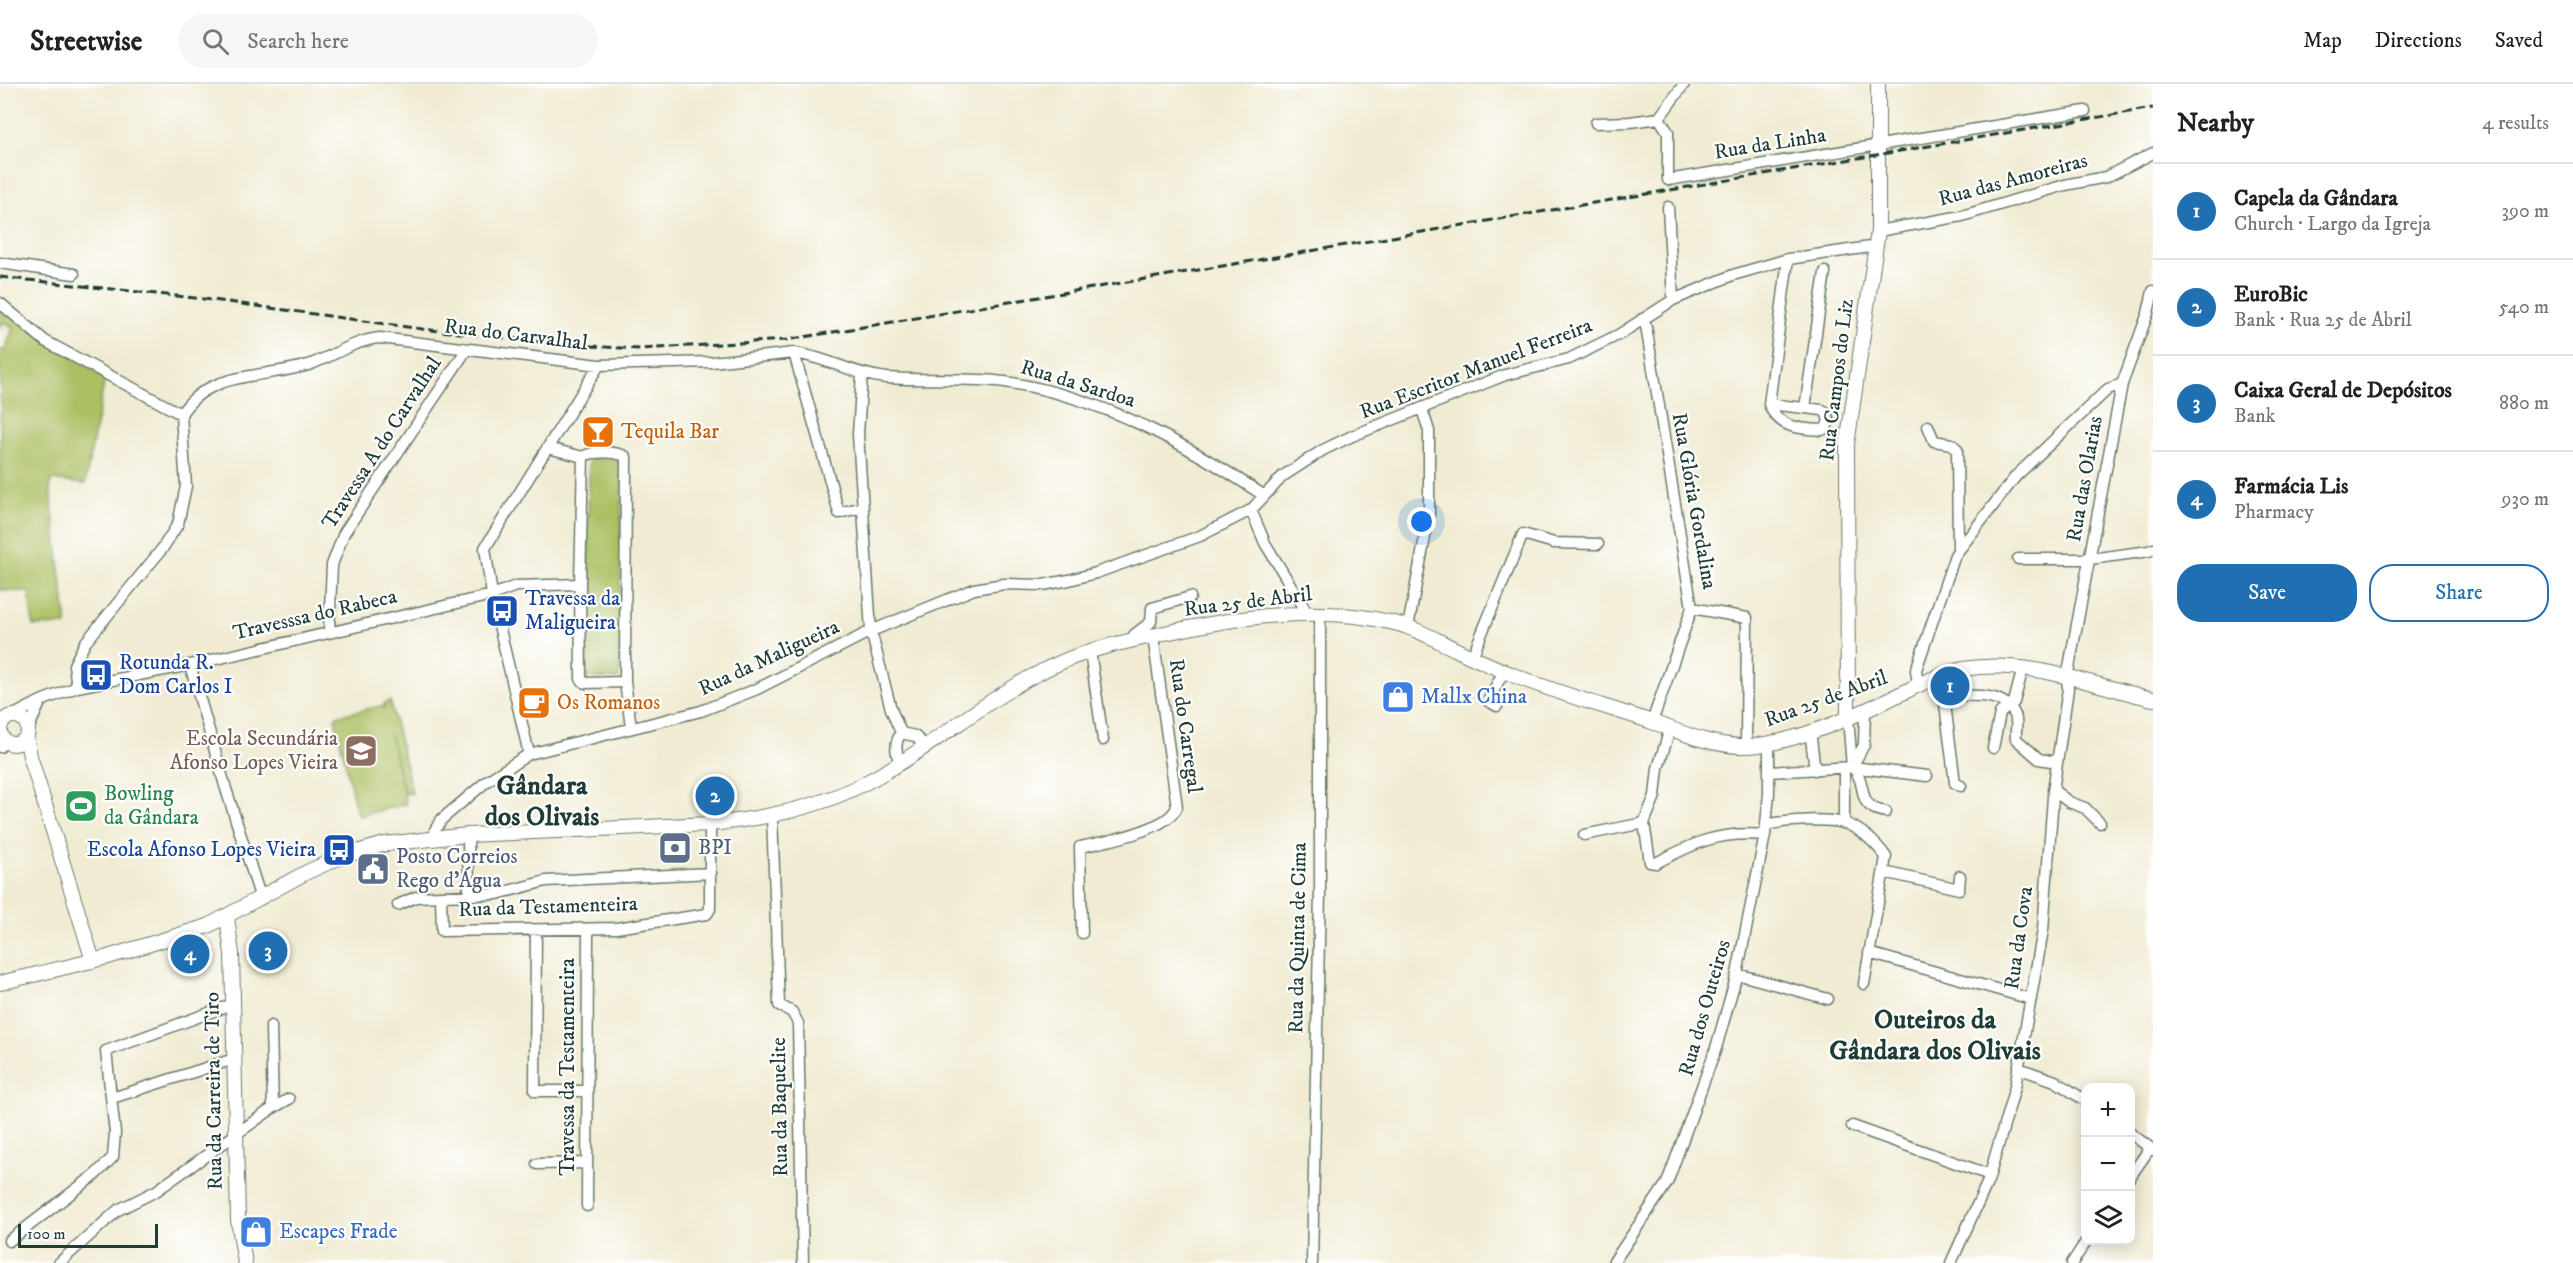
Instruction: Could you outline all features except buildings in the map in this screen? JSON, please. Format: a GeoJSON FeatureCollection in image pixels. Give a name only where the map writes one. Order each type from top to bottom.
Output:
{"type":"FeatureCollection","features":[{"type":"Feature","properties":{"kind":"main road","name":"Rua Campos do Liz"},"geometry":{"type":"LineString","coordinates":[[1848,717],[1847,445],[1877,246],[1878,84]]}},
{"type":"Feature","properties":{"kind":"main road","name":"Rua 25 de Abril"},"geometry":{"type":"LineString","coordinates":[[0,983],[93,961],[173,938],[227,917],[261,899],[281,885],[343,856],[385,844],[435,837],[710,824],[772,814],[834,797],[867,782],[1033,674],[1057,663],[1090,651],[1133,640],[1224,623],[1314,614],[1380,620],[1408,627],[1504,671],[1569,697],[1716,743],[1746,746],[1769,744],[1810,731],[1865,711],[1937,677],[1962,669],[1978,667],[2023,668],[2153,699]]}},
{"type":"Feature","properties":{"kind":"main road"},"geometry":{"type":"LineString","coordinates":[[15,740],[23,719],[5,720],[1,734],[15,740],[30,756],[93,961]]}},
{"type":"Feature","properties":{"kind":"main road","name":"Rua da Carreira de Tiro"},"geometry":{"type":"LineString","coordinates":[[227,917],[232,954],[238,1220],[244,1263]]}},
{"type":"Feature","properties":{"kind":"street"},"geometry":{"type":"LineString","coordinates":[[1596,123],[1659,118],[1684,84]]}},
{"type":"Feature","properties":{"kind":"street","name":"Rua da Linha"},"geometry":{"type":"LineString","coordinates":[[1659,118],[1668,132],[1668,180],[2085,111]]}},
{"type":"Feature","properties":{"kind":"street","name":"Rua das Amoreiras"},"geometry":{"type":"LineString","coordinates":[[1878,231],[1962,216],[2065,185],[2106,177],[2153,153]]}},
{"type":"Feature","properties":{"kind":"street"},"geometry":{"type":"LineString","coordinates":[[1668,207],[1673,300]]}},
{"type":"Feature","properties":{"kind":"street","name":"Rua Escritor Manuel Ferreira"},"geometry":{"type":"LineString","coordinates":[[1251,510],[1283,476],[1323,450],[1505,375],[1569,359],[1620,334],[1673,300],[1733,275],[1788,259],[1877,246]]}},
{"type":"Feature","properties":{"kind":"street"},"geometry":{"type":"LineString","coordinates":[[1769,404],[1827,412],[1829,421],[1826,428],[1817,430],[1785,425],[1776,419],[1769,404],[1788,259]]}},
{"type":"Feature","properties":{"kind":"street"},"geometry":{"type":"LineString","coordinates":[[0,263],[74,274]]}},
{"type":"Feature","properties":{"kind":"street"},"geometry":{"type":"LineString","coordinates":[[1805,408],[1826,272]]}},
{"type":"Feature","properties":{"kind":"street","name":"Rua das Olarias"},"geometry":{"type":"LineString","coordinates":[[2067,678],[2122,384],[2148,313],[2153,291]]}},
{"type":"Feature","properties":{"kind":"street"},"geometry":{"type":"LineString","coordinates":[[0,303],[45,341],[181,414],[186,486],[178,524],[162,549],[85,643],[75,665],[76,687]]}},
{"type":"Feature","properties":{"kind":"street","name":"Rua Glória Gordalina"},"geometry":{"type":"LineString","coordinates":[[1642,319],[1646,326],[1692,608],[1652,722]]}},
{"type":"Feature","properties":{"kind":"street","name":"Rua do Carvalhal"},"geometry":{"type":"LineString","coordinates":[[181,414],[192,399],[220,382],[313,363],[366,339],[380,338],[599,365],[712,362],[794,353],[808,355],[862,374]]}},
{"type":"Feature","properties":{"kind":"street","name":"Travessa A do Carvalhal"},"geometry":{"type":"LineString","coordinates":[[329,632],[332,565],[344,533],[466,349]]}},
{"type":"Feature","properties":{"kind":"street"},"geometry":{"type":"LineString","coordinates":[[794,353],[839,513],[863,507]]}},
{"type":"Feature","properties":{"kind":"street"},"geometry":{"type":"LineString","coordinates":[[529,754],[492,595],[485,548],[599,365]]}},
{"type":"Feature","properties":{"kind":"street"},"geometry":{"type":"LineString","coordinates":[[862,374],[858,434],[871,631],[891,709],[901,733]]}},
{"type":"Feature","properties":{"kind":"street","name":"Rua da Sardoa"},"geometry":{"type":"LineString","coordinates":[[862,374],[887,378],[989,381],[1032,387],[1155,430],[1211,461],[1263,495]]}},
{"type":"Feature","properties":{"kind":"street"},"geometry":{"type":"LineString","coordinates":[[1918,686],[1916,670],[1954,555],[2016,476],[2108,389],[2122,384]]}},
{"type":"Feature","properties":{"kind":"street"},"geometry":{"type":"LineString","coordinates":[[1408,627],[1429,516],[1429,431],[1422,409]]}},
{"type":"Feature","properties":{"kind":"street"},"geometry":{"type":"LineString","coordinates":[[1928,426],[1934,441],[1952,444],[1957,449],[1958,550]]}},
{"type":"Feature","properties":{"kind":"street"},"geometry":{"type":"LineString","coordinates":[[548,448],[583,457],[586,454],[600,453],[621,454],[626,457],[625,682],[631,727]]}},
{"type":"Feature","properties":{"kind":"street"},"geometry":{"type":"LineString","coordinates":[[583,457],[580,584],[582,682],[625,682]]}},
{"type":"Feature","properties":{"kind":"street"},"geometry":{"type":"LineString","coordinates":[[1251,510],[1264,543],[1314,614]]}},
{"type":"Feature","properties":{"kind":"street","name":"Rua da Maligueira"},"geometry":{"type":"LineString","coordinates":[[435,837],[435,830],[442,819],[486,781],[529,754],[701,711],[757,689],[871,631],[974,589],[1004,584],[1043,585],[1096,573],[1200,536],[1251,510]]}},
{"type":"Feature","properties":{"kind":"street"},"geometry":{"type":"LineString","coordinates":[[1472,657],[1523,534],[1554,543],[1598,544]]}},
{"type":"Feature","properties":{"kind":"street"},"geometry":{"type":"LineString","coordinates":[[2018,559],[2090,559],[2153,549]]}},
{"type":"Feature","properties":{"kind":"street","name":"Travesssa do Rabeca"},"geometry":{"type":"LineString","coordinates":[[5,720],[41,701],[76,687],[190,665],[492,595],[516,586],[580,584]]}},
{"type":"Feature","properties":{"kind":"street"},"geometry":{"type":"LineString","coordinates":[[1133,640],[1134,635],[1151,622],[1152,608],[1190,597]]}},
{"type":"Feature","properties":{"kind":"street"},"geometry":{"type":"LineString","coordinates":[[1692,608],[1747,618],[1746,746]]}},
{"type":"Feature","properties":{"kind":"street","name":"Rua da Quinta de Cima"},"geometry":{"type":"LineString","coordinates":[[1312,1263],[1320,893],[1314,614]]}},
{"type":"Feature","properties":{"kind":"street","name":"Rua do Carregal"},"geometry":{"type":"LineString","coordinates":[[1083,933],[1076,848],[1113,841],[1166,820],[1174,815],[1177,807],[1153,636]]}},
{"type":"Feature","properties":{"kind":"street"},"geometry":{"type":"LineString","coordinates":[[1090,651],[1103,740]]}},
{"type":"Feature","properties":{"kind":"street"},"geometry":{"type":"LineString","coordinates":[[190,665],[261,899]]}},
{"type":"Feature","properties":{"kind":"street"},"geometry":{"type":"LineString","coordinates":[[1993,748],[2000,713],[2014,702],[2023,668]]}},
{"type":"Feature","properties":{"kind":"street"},"geometry":{"type":"LineString","coordinates":[[1497,706],[1488,700],[1504,671]]}},
{"type":"Feature","properties":{"kind":"street"},"geometry":{"type":"LineString","coordinates":[[1937,677],[1944,696],[1955,783],[1961,786]]}},
{"type":"Feature","properties":{"kind":"street","name":"Rua da Cova"},"geometry":{"type":"LineString","coordinates":[[1951,1263],[1990,1174],[2002,1138],[2018,1068],[2043,930],[2053,790],[2068,689],[2067,678]]}},
{"type":"Feature","properties":{"kind":"street"},"geometry":{"type":"LineString","coordinates":[[1944,696],[1996,699],[2008,707],[2016,718],[2016,739],[2039,759],[2057,762]]}},
{"type":"Feature","properties":{"kind":"street"},"geometry":{"type":"LineString","coordinates":[[15,740],[41,701]]}},
{"type":"Feature","properties":{"kind":"street"},"geometry":{"type":"LineString","coordinates":[[1848,767],[1864,745],[1865,711]]}},
{"type":"Feature","properties":{"kind":"street"},"geometry":{"type":"LineString","coordinates":[[1844,823],[1848,767],[1848,717]]}},
{"type":"Feature","properties":{"kind":"street"},"geometry":{"type":"LineString","coordinates":[[1670,729],[1658,768],[1655,796],[1644,823],[1650,862],[1656,863],[1717,836],[1766,830],[1779,821],[1844,823],[1878,845],[1886,857],[1864,984]]}},
{"type":"Feature","properties":{"kind":"street"},"geometry":{"type":"LineString","coordinates":[[1810,731],[1815,770]]}},
{"type":"Feature","properties":{"kind":"street"},"geometry":{"type":"LineString","coordinates":[[901,733],[915,736],[925,746]]}},
{"type":"Feature","properties":{"kind":"street"},"geometry":{"type":"LineString","coordinates":[[900,762],[896,749],[901,733]]}},
{"type":"Feature","properties":{"kind":"street","name":"Rua dos Outeiros"},"geometry":{"type":"LineString","coordinates":[[1613,1263],[1655,1203],[1671,1172],[1713,1057],[1737,974],[1766,830],[1769,744]]}},
{"type":"Feature","properties":{"kind":"street"},"geometry":{"type":"LineString","coordinates":[[1848,767],[1858,772],[1867,804],[1872,810],[1886,812]]}},
{"type":"Feature","properties":{"kind":"street"},"geometry":{"type":"LineString","coordinates":[[1769,772],[1848,767],[1927,776]]}},
{"type":"Feature","properties":{"kind":"street"},"geometry":{"type":"LineString","coordinates":[[2053,790],[2064,795],[2069,802],[2085,808],[2100,823]]}},
{"type":"Feature","properties":{"kind":"street","name":"Rua da Baquelite"},"geometry":{"type":"LineString","coordinates":[[772,814],[779,1005],[792,1012],[798,1023],[802,1263]]}},
{"type":"Feature","properties":{"kind":"street"},"geometry":{"type":"LineString","coordinates":[[1584,835],[1644,823]]}},
{"type":"Feature","properties":{"kind":"street","name":"Rua da Testamenteira"},"geometry":{"type":"LineString","coordinates":[[441,896],[442,931],[616,928],[707,914],[710,909],[710,824]]}},
{"type":"Feature","properties":{"kind":"street"},"geometry":{"type":"LineString","coordinates":[[468,835],[469,895]]}},
{"type":"Feature","properties":{"kind":"street"},"geometry":{"type":"LineString","coordinates":[[1884,872],[1959,889],[1960,876]]}},
{"type":"Feature","properties":{"kind":"street"},"geometry":{"type":"LineString","coordinates":[[398,905],[416,897],[507,893],[546,881],[711,873]]}},
{"type":"Feature","properties":{"kind":"street","name":"Travessa da Testamenteira"},"geometry":{"type":"LineString","coordinates":[[587,1206],[585,1163],[588,929]]}},
{"type":"Feature","properties":{"kind":"street"},"geometry":{"type":"LineString","coordinates":[[536,930],[535,1091],[586,1091]]}},
{"type":"Feature","properties":{"kind":"street"},"geometry":{"type":"LineString","coordinates":[[1869,953],[2031,999]]}},
{"type":"Feature","properties":{"kind":"street"},"geometry":{"type":"LineString","coordinates":[[1737,974],[1828,999]]}},
{"type":"Feature","properties":{"kind":"street"},"geometry":{"type":"LineString","coordinates":[[9,1241],[114,1157],[116,1133],[105,1051],[233,1004]]}},
{"type":"Feature","properties":{"kind":"street"},"geometry":{"type":"LineString","coordinates":[[271,1026],[273,1108]]}},
{"type":"Feature","properties":{"kind":"street"},"geometry":{"type":"LineString","coordinates":[[111,1098],[234,1059]]}},
{"type":"Feature","properties":{"kind":"street"},"geometry":{"type":"LineString","coordinates":[[2018,1068],[2055,1081],[2081,1098]]}},
{"type":"Feature","properties":{"kind":"street"},"geometry":{"type":"LineString","coordinates":[[59,1263],[118,1210],[156,1191],[289,1099]]}},
{"type":"Feature","properties":{"kind":"street"},"geometry":{"type":"LineString","coordinates":[[1852,1126],[1990,1174]]}},
{"type":"Feature","properties":{"kind":"street"},"geometry":{"type":"LineString","coordinates":[[2135,1137],[2152,1149],[2135,1171]]}},
{"type":"Feature","properties":{"kind":"street"},"geometry":{"type":"LineString","coordinates":[[537,1164],[585,1163]]}},
{"type":"Feature","properties":{"kind":"street"},"geometry":{"type":"LineString","coordinates":[[2072,1263],[2084,1245]]}},
{"type":"Feature","properties":{"kind":"green space"},"geometry":{"type":"Polygon","coordinates":[[[0,308],[105,378],[85,484],[51,480],[50,488],[67,625],[33,626],[29,592],[0,590],[0,349],[5,351],[13,327],[3,322],[0,328],[0,308]]]}},
{"type":"Feature","properties":{"kind":"green space"},"geometry":{"type":"Polygon","coordinates":[[[593,458],[616,459],[622,464],[619,679],[588,678],[586,675],[589,461],[593,458]]]}},
{"type":"Feature","properties":{"kind":"green space"},"geometry":{"type":"Polygon","coordinates":[[[390,701],[412,793],[405,794],[390,734],[406,804],[359,816],[335,719],[337,716],[380,706],[384,708],[384,703],[390,701]]]}},
{"type":"Feature","properties":{"kind":"railway"},"geometry":{"type":"LineString","coordinates":[[0,277],[213,300],[422,329],[571,345],[640,349],[786,340],[2153,108]]}},
{"type":"Feature","properties":{"kind":"place","name":"Tequila Bar"},"geometry":{"type":"Point","coordinates":[598,432]}},
{"type":"Feature","properties":{"kind":"place","name":"Travessa da Maligueira"},"geometry":{"type":"Point","coordinates":[502,611]}},
{"type":"Feature","properties":{"kind":"place","name":"Rotunda R. Dom Carlos I"},"geometry":{"type":"Point","coordinates":[96,675]}},
{"type":"Feature","properties":{"kind":"place","name":"Capela da Gândara"},"geometry":{"type":"Point","coordinates":[1950,686]}},
{"type":"Feature","properties":{"kind":"place","name":"Mallx China"},"geometry":{"type":"Point","coordinates":[1398,697]}},
{"type":"Feature","properties":{"kind":"place","name":"Os Romanos"},"geometry":{"type":"Point","coordinates":[534,703]}},
{"type":"Feature","properties":{"kind":"place","name":"Escola Secundária Afonso Lopes Vieira"},"geometry":{"type":"Point","coordinates":[361,751]}},
{"type":"Feature","properties":{"kind":"place","name":"EuroBic"},"geometry":{"type":"Point","coordinates":[715,796]}},
{"type":"Feature","properties":{"kind":"place","name":"Bowling da Gândara"},"geometry":{"type":"Point","coordinates":[81,806]}},
{"type":"Feature","properties":{"kind":"place","name":"BPI"},"geometry":{"type":"Point","coordinates":[675,848]}},
{"type":"Feature","properties":{"kind":"place","name":"Escola Afonso Lopes Vieira"},"geometry":{"type":"Point","coordinates":[339,850]}},
{"type":"Feature","properties":{"kind":"place","name":"Posto Correios Rego d'Água"},"geometry":{"type":"Point","coordinates":[373,869]}},
{"type":"Feature","properties":{"kind":"place","name":"Caixa Geral de Depósitos"},"geometry":{"type":"Point","coordinates":[268,951]}},
{"type":"Feature","properties":{"kind":"place","name":"Farmácia Lis"},"geometry":{"type":"Point","coordinates":[190,954]}},
{"type":"Feature","properties":{"kind":"place","name":"Escapes Frade"},"geometry":{"type":"Point","coordinates":[256,1232]}},
{"type":"Feature","properties":{"kind":"district","name":"Gândara dos Olivais"},"geometry":{"type":"Point","coordinates":[542,802]}},
{"type":"Feature","properties":{"kind":"district","name":"Outeiros da Gândara dos Olivais"},"geometry":{"type":"Point","coordinates":[1935,1036]}}]}
